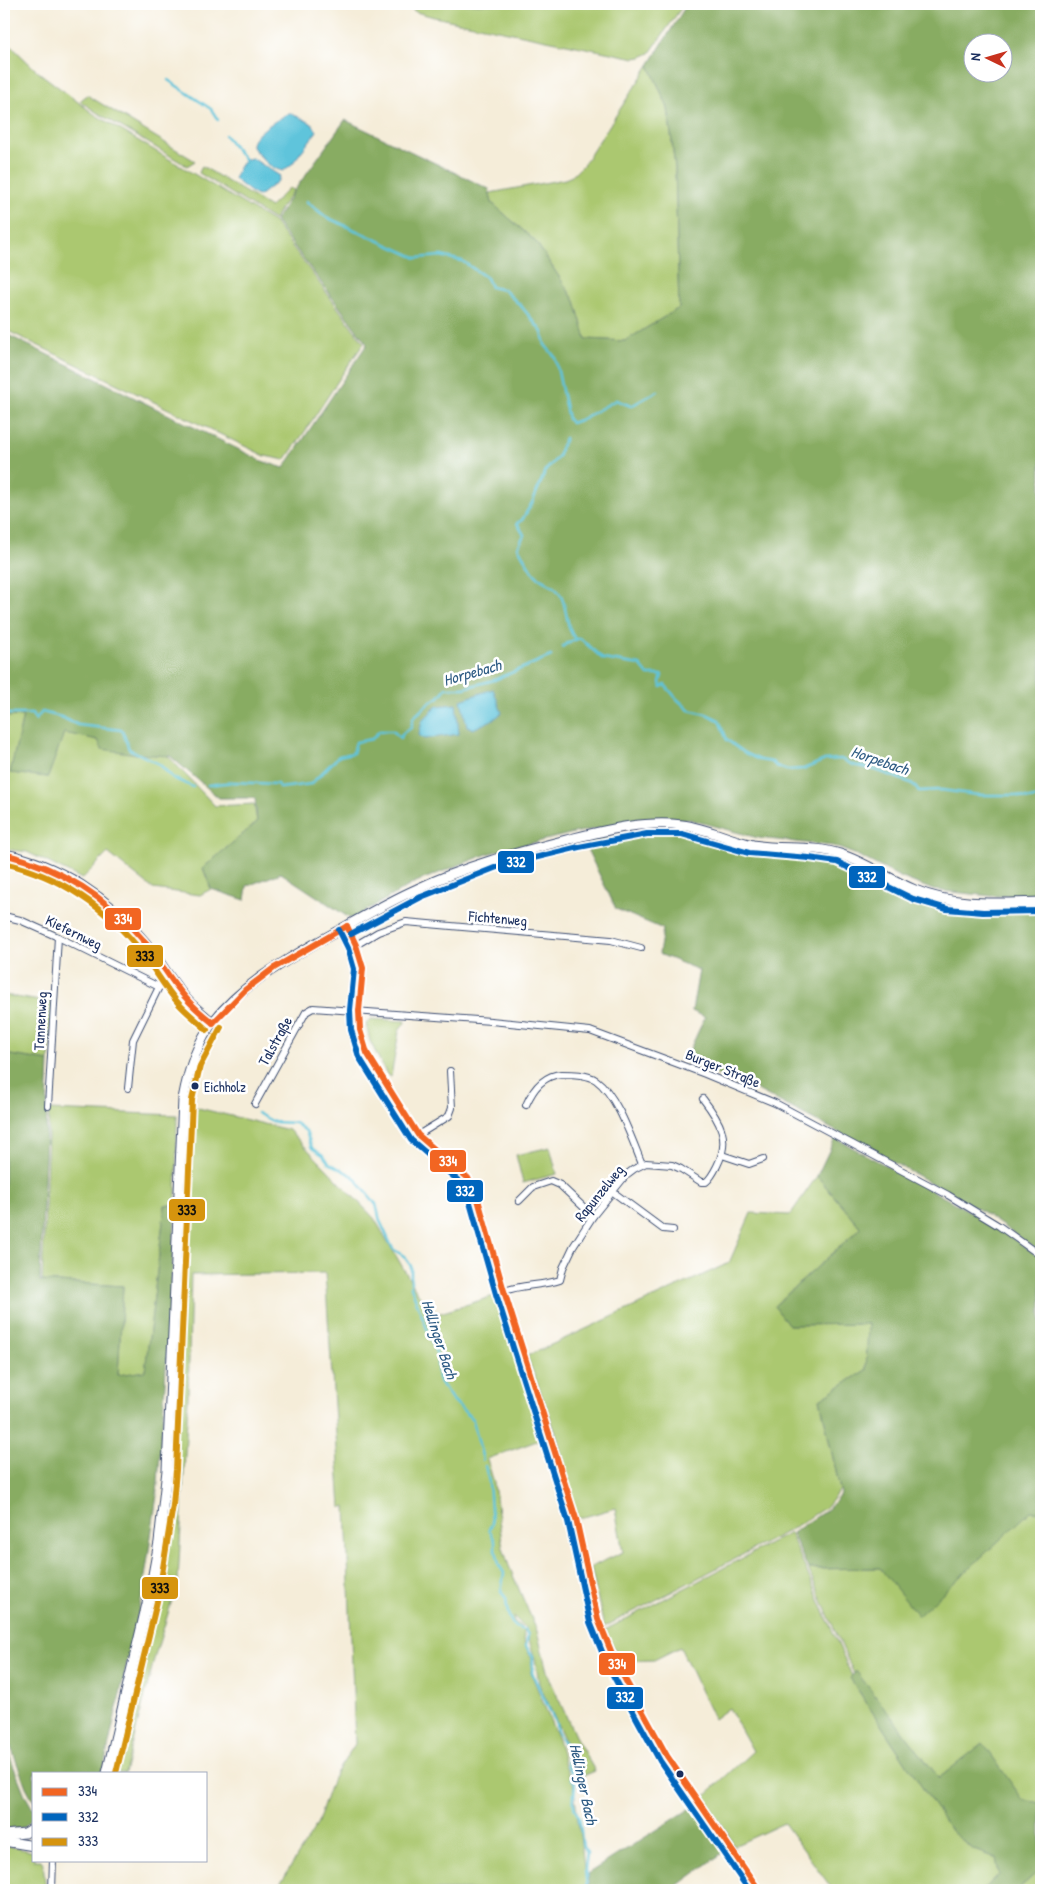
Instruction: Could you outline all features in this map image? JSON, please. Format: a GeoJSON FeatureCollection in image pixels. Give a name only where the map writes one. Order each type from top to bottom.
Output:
{"type":"FeatureCollection","features":[{"type":"Feature","properties":{"kind":"street"},"geometry":{"type":"LineString","coordinates":[[107,1772],[129,1685],[159,1542],[167,1470],[183,1098],[192,1063],[213,1023],[245,990],[274,968],[417,889],[494,859],[612,830],[646,824],[683,825],[751,844],[810,849],[840,854],[916,891],[949,900],[983,903],[1041,902]]}},
{"type":"Feature","properties":{"kind":"street"},"geometry":{"type":"LineString","coordinates":[[4,854],[26,858],[43,864],[106,901],[144,940],[192,1005],[213,1023]]}},
{"type":"Feature","properties":{"kind":"street","name":"Kiefernweg"},"geometry":{"type":"LineString","coordinates":[[4,916],[20,920],[58,937],[159,987]]}},
{"type":"Feature","properties":{"kind":"street","name":"Fichtenweg"},"geometry":{"type":"LineString","coordinates":[[356,945],[378,932],[406,922],[611,940],[641,948]]}},
{"type":"Feature","properties":{"kind":"street"},"geometry":{"type":"LineString","coordinates":[[347,926],[356,945],[362,968],[359,1012],[361,1037],[367,1053],[418,1135],[468,1178],[477,1196],[504,1291],[576,1519],[598,1619],[608,1646],[667,1756],[759,1890]]}},
{"type":"Feature","properties":{"kind":"street","name":"Tannenweg"},"geometry":{"type":"LineString","coordinates":[[48,1106],[58,937]]}},
{"type":"Feature","properties":{"kind":"street"},"geometry":{"type":"LineString","coordinates":[[128,1088],[133,1040],[159,987],[174,982]]}},
{"type":"Feature","properties":{"kind":"street","name":"Talstraße"},"geometry":{"type":"LineString","coordinates":[[255,1104],[306,1012],[313,1008],[359,1012]]}},
{"type":"Feature","properties":{"kind":"street","name":"Burger Straße"},"geometry":{"type":"LineString","coordinates":[[359,1012],[491,1021],[590,1031],[705,1074],[775,1103],[948,1195],[999,1226],[1041,1256]]}},
{"type":"Feature","properties":{"kind":"street"},"geometry":{"type":"LineString","coordinates":[[418,1135],[449,1116],[452,1108],[450,1072]]}},
{"type":"Feature","properties":{"kind":"street"},"geometry":{"type":"LineString","coordinates":[[526,1104],[530,1094],[548,1077],[571,1074],[596,1080],[618,1108],[642,1164]]}},
{"type":"Feature","properties":{"kind":"street"},"geometry":{"type":"LineString","coordinates":[[703,1099],[722,1129],[724,1140],[722,1155],[750,1164],[763,1160]]}},
{"type":"Feature","properties":{"kind":"street","name":"Rapunzelweg"},"geometry":{"type":"LineString","coordinates":[[504,1291],[518,1286],[560,1280],[563,1268],[573,1247],[593,1216],[626,1175],[642,1164],[672,1165],[682,1169],[701,1182],[706,1182],[710,1179],[722,1155]]}},
{"type":"Feature","properties":{"kind":"street"},"geometry":{"type":"LineString","coordinates":[[519,1201],[533,1187],[551,1181],[560,1185],[593,1216]]}},
{"type":"Feature","properties":{"kind":"street"},"geometry":{"type":"LineString","coordinates":[[613,1192],[662,1229],[673,1230]]}},
{"type":"Feature","properties":{"kind":"street"},"geometry":{"type":"LineString","coordinates":[[4,1835],[25,1833],[32,1828]]}},
{"type":"Feature","properties":{"kind":"street"},"geometry":{"type":"LineString","coordinates":[[4,1841],[32,1846]]}},
{"type":"Feature","properties":{"kind":"street"},"geometry":{"type":"LineString","coordinates":[[48,1862],[52,1874]]}},
{"type":"Feature","properties":{"kind":"street"},"geometry":{"type":"LineString","coordinates":[[52,1890],[53,1862]]}},
{"type":"Feature","properties":{"kind":"green space"},"geometry":{"type":"Polygon","coordinates":[[[404,4],[684,4],[650,53],[635,58],[434,17],[416,12],[404,4]]]}},
{"type":"Feature","properties":{"kind":"green space"},"geometry":{"type":"Polygon","coordinates":[[[687,4],[1041,4],[1041,896],[991,896],[933,890],[833,846],[758,838],[688,819],[645,820],[574,833],[490,853],[416,882],[351,919],[281,873],[247,886],[245,900],[211,889],[203,868],[257,822],[255,798],[219,798],[170,756],[102,749],[98,740],[64,733],[48,777],[10,773],[23,716],[4,717],[4,333],[262,461],[284,468],[367,344],[275,221],[345,120],[489,189],[492,203],[536,242],[575,301],[586,339],[625,341],[679,308],[675,168],[668,108],[649,65],[687,4]]]}},
{"type":"Feature","properties":{"kind":"green space"},"geometry":{"type":"Polygon","coordinates":[[[4,39],[37,71],[94,114],[274,222],[364,343],[285,460],[265,456],[4,329],[4,39]]]}},
{"type":"Feature","properties":{"kind":"green space"},"geometry":{"type":"Polygon","coordinates":[[[649,65],[668,108],[675,168],[679,308],[625,341],[586,339],[575,301],[536,242],[492,203],[490,193],[565,179],[572,176],[584,164],[649,65]]]}},
{"type":"Feature","properties":{"kind":"green space"},"geometry":{"type":"Polygon","coordinates":[[[87,95],[195,161],[187,166],[96,112],[80,101],[87,95]]]}},
{"type":"Feature","properties":{"kind":"green space"},"geometry":{"type":"Polygon","coordinates":[[[202,166],[270,207],[289,188],[294,190],[274,220],[199,173],[202,166]]]}},
{"type":"Feature","properties":{"kind":"green space"},"geometry":{"type":"Polygon","coordinates":[[[23,716],[10,773],[48,777],[64,732],[98,740],[136,754],[167,755],[215,806],[254,804],[257,822],[203,868],[211,889],[200,895],[153,889],[108,853],[82,879],[27,852],[4,849],[4,717],[23,716]]]}},
{"type":"Feature","properties":{"kind":"green space"},"geometry":{"type":"Polygon","coordinates":[[[682,831],[690,836],[748,853],[813,856],[832,859],[858,869],[900,891],[953,907],[1041,910],[1041,1253],[980,1210],[838,1132],[757,1090],[684,1062],[705,1017],[692,1011],[699,970],[659,954],[663,929],[616,909],[583,841],[646,832],[682,831]]]}},
{"type":"Feature","properties":{"kind":"green space"},"geometry":{"type":"Polygon","coordinates":[[[4,995],[52,1003],[49,1061],[4,1054],[4,995]]]}},
{"type":"Feature","properties":{"kind":"green space"},"geometry":{"type":"Polygon","coordinates":[[[371,1019],[406,1021],[399,1031],[391,1077],[387,1075],[370,1041],[366,1024],[371,1019]]]}},
{"type":"Feature","properties":{"kind":"green space"},"geometry":{"type":"Polygon","coordinates":[[[4,1054],[49,1061],[40,1281],[123,1286],[118,1375],[145,1371],[165,1205],[176,1205],[157,1495],[143,1591],[104,1766],[101,1772],[32,1772],[32,1798],[4,1729],[4,1054]]]}},
{"type":"Feature","properties":{"kind":"green space"},"geometry":{"type":"Polygon","coordinates":[[[186,1105],[289,1130],[374,1218],[431,1316],[503,1293],[521,1359],[548,1437],[487,1459],[494,1483],[503,1548],[509,1566],[537,1631],[548,1675],[575,1736],[595,1771],[576,1779],[567,1763],[565,1741],[539,1684],[535,1659],[525,1628],[513,1616],[514,1621],[523,1629],[525,1645],[532,1659],[531,1673],[573,1782],[587,1890],[276,1890],[317,1825],[333,1778],[355,1744],[346,1506],[341,1508],[325,1273],[191,1275],[188,1400],[178,1581],[155,1656],[125,1772],[114,1772],[156,1593],[167,1501],[186,1105]]]}},
{"type":"Feature","properties":{"kind":"green space"},"geometry":{"type":"Polygon","coordinates":[[[49,1110],[177,1115],[176,1205],[165,1205],[145,1372],[118,1375],[123,1286],[42,1281],[49,1110]]]}},
{"type":"Feature","properties":{"kind":"green space"},"geometry":{"type":"Polygon","coordinates":[[[835,1138],[987,1221],[1041,1258],[1041,1512],[1031,1511],[918,1616],[880,1568],[808,1569],[792,1533],[828,1509],[841,1494],[820,1399],[866,1370],[868,1324],[789,1325],[774,1306],[861,1228],[817,1176],[835,1138]]]}},
{"type":"Feature","properties":{"kind":"green space"},"geometry":{"type":"Polygon","coordinates":[[[550,1147],[557,1174],[523,1183],[516,1155],[550,1147]]]}},
{"type":"Feature","properties":{"kind":"green space"},"geometry":{"type":"Polygon","coordinates":[[[817,1176],[861,1228],[774,1306],[789,1325],[869,1324],[866,1370],[820,1399],[840,1490],[826,1507],[790,1530],[604,1627],[591,1567],[623,1552],[615,1508],[577,1519],[556,1433],[527,1356],[729,1263],[751,1213],[790,1215],[817,1176]]]}},
{"type":"Feature","properties":{"kind":"green space"},"geometry":{"type":"Polygon","coordinates":[[[1031,1511],[1041,1512],[1041,1803],[1023,1800],[983,1744],[939,1778],[856,1672],[854,1674],[808,1569],[880,1568],[1031,1511]]]}},
{"type":"Feature","properties":{"kind":"green space"},"geometry":{"type":"Polygon","coordinates":[[[790,1533],[852,1676],[850,1678],[951,1831],[974,1850],[996,1858],[1000,1875],[982,1890],[833,1890],[784,1823],[734,1846],[701,1799],[753,1751],[729,1708],[714,1719],[680,1647],[654,1660],[620,1661],[605,1630],[790,1533]]]}},
{"type":"Feature","properties":{"kind":"green space"},"geometry":{"type":"Polygon","coordinates":[[[856,1671],[939,1778],[983,1743],[1023,1800],[1041,1803],[1041,1869],[1017,1890],[982,1890],[999,1875],[996,1858],[974,1850],[951,1831],[850,1678],[856,1671]]]}},
{"type":"Feature","properties":{"kind":"green space"},"geometry":{"type":"Polygon","coordinates":[[[4,1742],[25,1795],[32,1807],[32,1819],[24,1827],[4,1832],[4,1742]]]}},
{"type":"Feature","properties":{"kind":"green space"},"geometry":{"type":"Polygon","coordinates":[[[696,1805],[728,1849],[672,1890],[589,1890],[587,1874],[696,1805]]]}},
{"type":"Feature","properties":{"kind":"green space"},"geometry":{"type":"Polygon","coordinates":[[[4,1845],[32,1852],[32,1862],[43,1863],[46,1890],[4,1890],[4,1845]]]}},
{"type":"Feature","properties":{"kind":"green space"},"geometry":{"type":"Polygon","coordinates":[[[1041,1869],[1041,1890],[1017,1890],[1041,1869]]]}},
{"type":"Feature","properties":{"kind":"water"},"geometry":{"type":"Polygon","coordinates":[[[290,113],[311,123],[317,131],[292,164],[283,171],[269,165],[252,146],[256,136],[273,122],[290,113]]]}},
{"type":"Feature","properties":{"kind":"water"},"geometry":{"type":"Polygon","coordinates":[[[252,158],[280,176],[278,181],[259,196],[234,179],[245,160],[252,158]]]}},
{"type":"Feature","properties":{"kind":"water"},"geometry":{"type":"Polygon","coordinates":[[[493,689],[502,713],[473,729],[467,726],[461,700],[493,689]]]}},
{"type":"Feature","properties":{"kind":"water"},"geometry":{"type":"Polygon","coordinates":[[[456,704],[459,734],[424,739],[419,735],[422,721],[437,706],[456,704]]]}},
{"type":"Feature","properties":{"kind":"waterway"},"geometry":{"type":"LineString","coordinates":[[168,80],[211,109],[218,120]]}},
{"type":"Feature","properties":{"kind":"waterway"},"geometry":{"type":"LineString","coordinates":[[225,135],[245,160]]}},
{"type":"Feature","properties":{"kind":"waterway"},"geometry":{"type":"LineString","coordinates":[[306,201],[326,217],[417,258],[441,256],[462,261],[487,278],[491,287],[504,290],[522,307],[542,332],[545,345],[555,357],[568,419],[571,423],[616,400],[631,406],[658,391]]}},
{"type":"Feature","properties":{"kind":"waterway"},"geometry":{"type":"LineString","coordinates":[[565,438],[558,457],[546,470],[532,503],[522,520],[517,523],[524,535],[518,547],[535,574],[555,588],[560,594],[575,639]]}},
{"type":"Feature","properties":{"kind":"waterway","name":"Horpebach"},"geometry":{"type":"LineString","coordinates":[[562,647],[580,638],[603,659],[640,665],[648,675],[662,675],[661,687],[665,685],[689,710],[706,714],[719,720],[727,740],[745,753],[760,760],[772,762],[776,766],[787,770],[804,769],[825,760],[841,759],[853,765],[876,770],[911,783],[919,791],[941,790],[978,795],[1014,795],[1029,799],[1041,797]]}},
{"type":"Feature","properties":{"kind":"waterway","name":"Horpebach"},"geometry":{"type":"LineString","coordinates":[[208,785],[233,782],[277,784],[280,788],[311,784],[339,756],[353,753],[356,742],[372,739],[379,731],[393,731],[400,738],[404,732],[411,728],[413,718],[429,703],[439,697],[446,688],[464,688],[494,680],[551,656]]}},
{"type":"Feature","properties":{"kind":"waterway","name":"Horpebach"},"geometry":{"type":"LineString","coordinates":[[4,714],[32,714],[35,720],[42,712],[61,717],[78,725],[122,730],[129,749],[159,764],[173,778],[193,787]]}},
{"type":"Feature","properties":{"kind":"waterway","name":"Hellinger Bach"},"geometry":{"type":"LineString","coordinates":[[257,1113],[274,1122],[295,1123],[306,1131],[312,1148],[323,1155],[329,1163],[353,1176],[376,1204],[380,1221],[393,1249],[404,1256],[411,1266],[411,1287],[437,1355],[438,1378],[451,1398],[473,1420],[483,1460]]}},
{"type":"Feature","properties":{"kind":"waterway","name":"Hellinger Bach"},"geometry":{"type":"LineString","coordinates":[[485,1466],[489,1482],[492,1524],[489,1529],[495,1541],[495,1551],[499,1565],[504,1573],[501,1592],[506,1598],[508,1613],[512,1622],[519,1629],[525,1630],[528,1635],[526,1646],[533,1656],[532,1673],[556,1724],[557,1732],[566,1746],[568,1767],[572,1772],[572,1779],[575,1782],[575,1808],[579,1816],[583,1847],[587,1853],[585,1869],[587,1890]]}},
{"type":"Feature","properties":{"kind":"transit line","name":"332"},"geometry":{"type":"LineString","coordinates":[[351,934],[421,897],[497,867],[579,847],[647,834],[682,834],[749,853],[837,862],[913,899],[947,909],[983,912],[1041,911]]}},
{"type":"Feature","properties":{"kind":"transit line","name":"334"},"geometry":{"type":"LineString","coordinates":[[4,854],[44,867],[81,886],[98,898],[130,925],[155,955],[188,1001],[213,1023]]}},
{"type":"Feature","properties":{"kind":"transit line","name":"333"},"geometry":{"type":"LineString","coordinates":[[4,863],[44,876],[63,885],[98,908],[129,937],[179,1004],[207,1030]]}},
{"type":"Feature","properties":{"kind":"transit line","name":"334"},"geometry":{"type":"LineString","coordinates":[[347,926],[356,945],[363,968],[359,1011],[360,1030],[367,1053],[418,1135],[468,1178],[477,1196],[504,1291],[576,1519],[598,1619],[615,1661],[667,1756],[759,1890]]}},
{"type":"Feature","properties":{"kind":"transit line","name":"334"},"geometry":{"type":"LineString","coordinates":[[213,1023],[245,990],[274,968],[347,926]]}},
{"type":"Feature","properties":{"kind":"transit line","name":"332"},"geometry":{"type":"LineString","coordinates":[[339,930],[348,948],[354,969],[350,1010],[351,1030],[359,1057],[411,1140],[461,1183],[469,1199],[496,1294],[568,1521],[590,1622],[607,1664],[660,1761],[749,1890]]}},
{"type":"Feature","properties":{"kind":"transit line","name":"333"},"geometry":{"type":"LineString","coordinates":[[116,1772],[159,1593],[173,1505],[192,1100],[200,1066],[221,1027]]}},
{"type":"Feature","properties":{"kind":"place","name":"Eichholz"},"geometry":{"type":"Point","coordinates":[195,1086]}}]}
